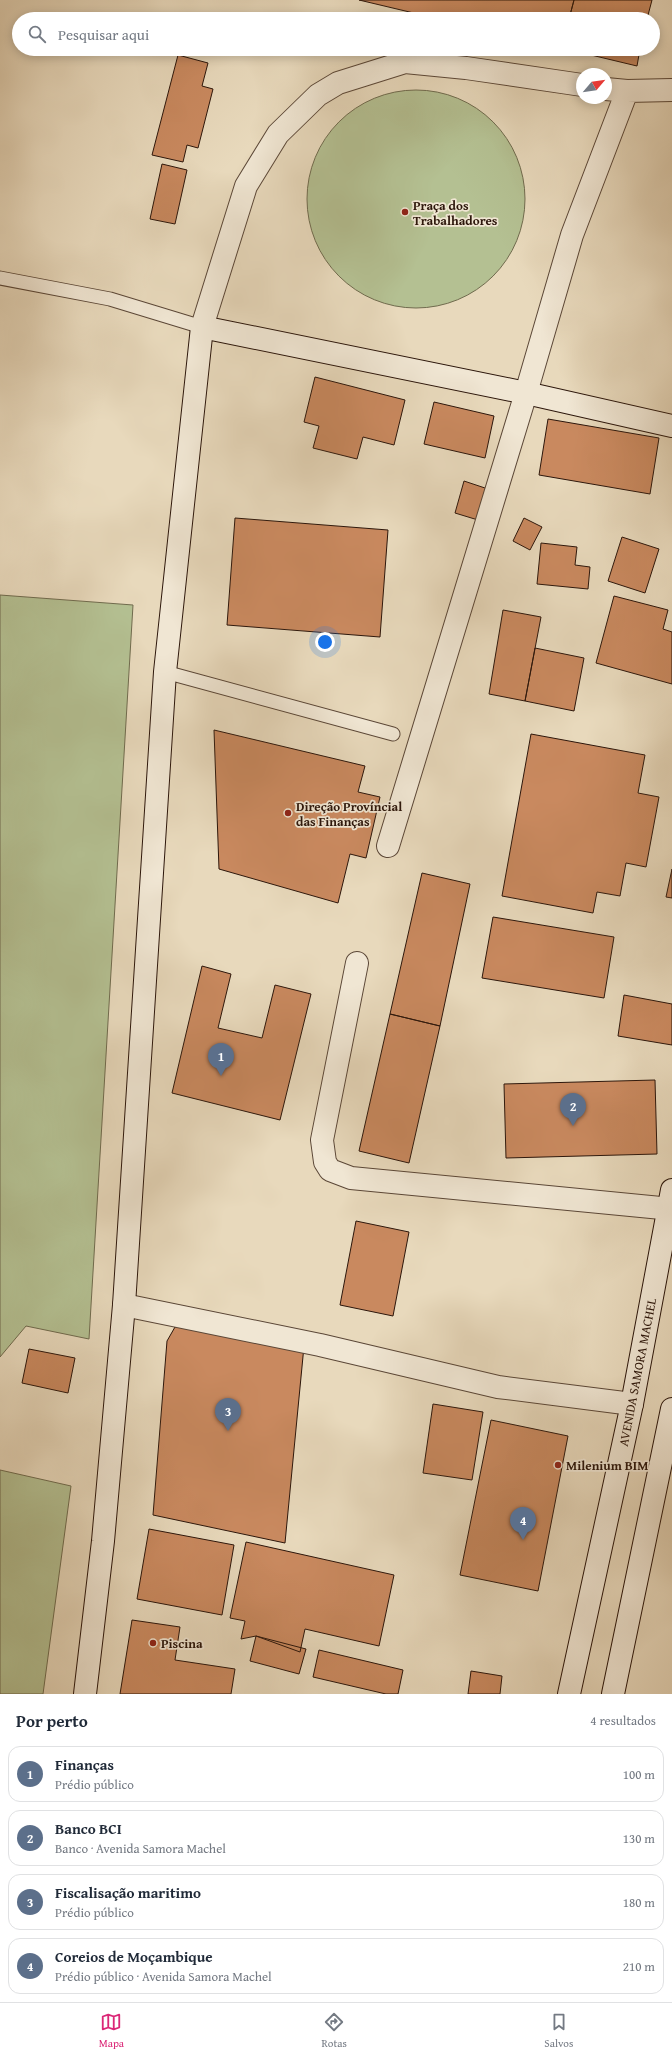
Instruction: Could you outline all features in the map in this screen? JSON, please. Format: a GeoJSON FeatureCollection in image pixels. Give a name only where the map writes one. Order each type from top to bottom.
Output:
{"type":"FeatureCollection","features":[{"type":"Feature","properties":{"kind":"street"},"geometry":{"type":"LineString","coordinates":[[85,1694],[103,1541],[124,1305],[165,672],[202,327],[246,186],[278,134],[318,95],[338,83],[405,62],[466,68],[576,84]]}},
{"type":"Feature","properties":{"kind":"street"},"geometry":{"type":"LineString","coordinates":[[388,846],[526,393],[616,90],[672,90]]}},
{"type":"Feature","properties":{"kind":"street"},"geometry":{"type":"LineString","coordinates":[[202,327],[526,393],[672,426]]}},
{"type":"Feature","properties":{"kind":"street"},"geometry":{"type":"LineString","coordinates":[[357,963],[322,1140],[325,1162],[330,1170],[351,1178],[670,1203]]}},
{"type":"Feature","properties":{"kind":"street","name":"AVENIDA SAMORA MACHEL"},"geometry":{"type":"LineString","coordinates":[[569,1694],[632,1404],[670,1203]]}},
{"type":"Feature","properties":{"kind":"street"},"geometry":{"type":"LineString","coordinates":[[124,1305],[320,1345],[498,1387],[632,1404]]}},
{"type":"Feature","properties":{"kind":"street"},"geometry":{"type":"LineString","coordinates":[[613,1694],[672,1409]]}},
{"type":"Feature","properties":{"kind":"lane"},"geometry":{"type":"LineString","coordinates":[[0,278],[110,299],[202,327]]}},
{"type":"Feature","properties":{"kind":"lane"},"geometry":{"type":"LineString","coordinates":[[165,672],[393,734]]}},
{"type":"Feature","properties":{"kind":"green space"},"geometry":{"type":"Polygon","coordinates":[[[405,90],[427,90],[458,98],[477,108],[493,122],[507,138],[517,157],[525,188],[525,210],[517,241],[507,260],[493,276],[477,290],[458,300],[427,308],[405,308],[374,300],[355,290],[339,276],[325,260],[315,241],[309,220],[307,210],[307,188],[315,157],[325,138],[339,122],[355,108],[374,98],[395,92],[405,90]]]}},
{"type":"Feature","properties":{"kind":"green space"},"geometry":{"type":"Polygon","coordinates":[[[0,595],[133,605],[89,1339],[26,1326],[0,1357],[0,595]]]}},
{"type":"Feature","properties":{"kind":"green space"},"geometry":{"type":"Polygon","coordinates":[[[0,1470],[71,1486],[43,1694],[0,1694],[0,1470]]]}},
{"type":"Feature","properties":{"kind":"building"},"geometry":{"type":"Polygon","coordinates":[[[359,0],[574,0],[571,12],[410,12],[359,0]]]}},
{"type":"Feature","properties":{"kind":"building"},"geometry":{"type":"Polygon","coordinates":[[[574,0],[652,0],[649,12],[571,12],[574,0]]]}},
{"type":"Feature","properties":{"kind":"building"},"geometry":{"type":"Polygon","coordinates":[[[178,56],[208,63],[202,86],[213,89],[198,148],[187,145],[183,162],[152,155],[178,56]]]}},
{"type":"Feature","properties":{"kind":"building"},"geometry":{"type":"Polygon","coordinates":[[[595,56],[639,56],[637,66],[595,56]]]}},
{"type":"Feature","properties":{"kind":"building"},"geometry":{"type":"Polygon","coordinates":[[[162,164],[187,170],[175,224],[150,219],[162,164]]]}},
{"type":"Feature","properties":{"kind":"building"},"geometry":{"type":"Polygon","coordinates":[[[315,377],[405,400],[394,445],[363,437],[357,459],[313,448],[319,426],[304,422],[315,377]]]}},
{"type":"Feature","properties":{"kind":"building"},"geometry":{"type":"Polygon","coordinates":[[[434,402],[494,416],[485,458],[424,444],[434,402]]]}},
{"type":"Feature","properties":{"kind":"building"},"geometry":{"type":"Polygon","coordinates":[[[548,419],[659,438],[650,494],[539,475],[548,419]]]}},
{"type":"Feature","properties":{"kind":"building"},"geometry":{"type":"Polygon","coordinates":[[[464,481],[488,489],[478,520],[455,513],[464,481]]]}},
{"type":"Feature","properties":{"kind":"building"},"geometry":{"type":"Polygon","coordinates":[[[235,518],[388,530],[380,637],[227,625],[235,518]]]}},
{"type":"Feature","properties":{"kind":"building"},"geometry":{"type":"Polygon","coordinates":[[[524,518],[542,527],[530,550],[513,541],[524,518]]]}},
{"type":"Feature","properties":{"kind":"building"},"geometry":{"type":"Polygon","coordinates":[[[622,537],[659,549],[645,593],[608,581],[622,537]]]}},
{"type":"Feature","properties":{"kind":"building"},"geometry":{"type":"Polygon","coordinates":[[[541,543],[577,547],[575,565],[590,567],[588,589],[537,584],[541,543]]]}},
{"type":"Feature","properties":{"kind":"building"},"geometry":{"type":"Polygon","coordinates":[[[614,596],[668,610],[663,629],[672,632],[672,684],[596,663],[614,596]]]}},
{"type":"Feature","properties":{"kind":"building"},"geometry":{"type":"Polygon","coordinates":[[[503,610],[541,617],[525,701],[489,694],[503,610]]]}},
{"type":"Feature","properties":{"kind":"building"},"geometry":{"type":"Polygon","coordinates":[[[535,648],[584,658],[574,711],[525,701],[535,648]]]}},
{"type":"Feature","properties":{"kind":"building"},"geometry":{"type":"Polygon","coordinates":[[[214,730],[365,766],[358,792],[380,797],[366,858],[350,854],[338,903],[219,869],[214,730]]]}},
{"type":"Feature","properties":{"kind":"building"},"geometry":{"type":"Polygon","coordinates":[[[531,734],[645,755],[638,793],[659,797],[646,867],[626,863],[620,896],[597,892],[593,913],[502,896],[531,734]]]}},
{"type":"Feature","properties":{"kind":"building"},"geometry":{"type":"Polygon","coordinates":[[[672,869],[672,898],[666,897],[672,869]]]}},
{"type":"Feature","properties":{"kind":"building"},"geometry":{"type":"Polygon","coordinates":[[[422,873],[470,884],[440,1026],[390,1014],[422,873]]]}},
{"type":"Feature","properties":{"kind":"building"},"geometry":{"type":"Polygon","coordinates":[[[493,917],[614,937],[604,998],[482,978],[493,917]]]}},
{"type":"Feature","properties":{"kind":"building"},"geometry":{"type":"Polygon","coordinates":[[[202,966],[231,974],[218,1028],[262,1038],[275,985],[311,994],[280,1120],[172,1093],[202,966]]]}},
{"type":"Feature","properties":{"kind":"building"},"geometry":{"type":"Polygon","coordinates":[[[624,995],[672,1004],[672,1045],[618,1036],[624,995]]]}},
{"type":"Feature","properties":{"kind":"building"},"geometry":{"type":"Polygon","coordinates":[[[390,1014],[440,1026],[409,1163],[359,1151],[390,1014]]]}},
{"type":"Feature","properties":{"kind":"building"},"geometry":{"type":"Polygon","coordinates":[[[655,1080],[657,1154],[506,1158],[504,1084],[655,1080]]]}},
{"type":"Feature","properties":{"kind":"building"},"geometry":{"type":"Polygon","coordinates":[[[356,1221],[409,1232],[393,1316],[340,1305],[356,1221]]]}},
{"type":"Feature","properties":{"kind":"building"},"geometry":{"type":"Polygon","coordinates":[[[189,1322],[304,1346],[285,1543],[153,1515],[167,1341],[175,1327],[189,1322]]]}},
{"type":"Feature","properties":{"kind":"building"},"geometry":{"type":"Polygon","coordinates":[[[29,1349],[75,1358],[68,1393],[22,1383],[29,1349]]]}},
{"type":"Feature","properties":{"kind":"building"},"geometry":{"type":"Polygon","coordinates":[[[433,1404],[483,1412],[472,1480],[423,1473],[433,1404]]]}},
{"type":"Feature","properties":{"kind":"building"},"geometry":{"type":"Polygon","coordinates":[[[491,1420],[568,1436],[538,1591],[460,1575],[491,1420]]]}},
{"type":"Feature","properties":{"kind":"building"},"geometry":{"type":"Polygon","coordinates":[[[149,1529],[234,1545],[222,1615],[137,1599],[149,1529]]]}},
{"type":"Feature","properties":{"kind":"building"},"geometry":{"type":"Polygon","coordinates":[[[246,1542],[394,1575],[379,1646],[305,1629],[300,1652],[256,1636],[241,1639],[245,1621],[230,1618],[246,1542]]]}},
{"type":"Feature","properties":{"kind":"building","name":"Piscina"},"geometry":{"type":"Polygon","coordinates":[[[132,1620],[180,1627],[175,1660],[235,1669],[231,1694],[120,1694],[132,1620]]]}},
{"type":"Feature","properties":{"kind":"building"},"geometry":{"type":"Polygon","coordinates":[[[256,1636],[306,1649],[299,1674],[250,1661],[256,1636]]]}},
{"type":"Feature","properties":{"kind":"building"},"geometry":{"type":"Polygon","coordinates":[[[319,1650],[403,1670],[398,1694],[386,1694],[313,1677],[319,1650]]]}},
{"type":"Feature","properties":{"kind":"building"},"geometry":{"type":"Polygon","coordinates":[[[471,1671],[502,1676],[500,1694],[468,1694],[471,1671]]]}},
{"type":"Feature","properties":{"kind":"place","name":"Praça dos Trabalhadores"},"geometry":{"type":"Point","coordinates":[405,212]}},
{"type":"Feature","properties":{"kind":"place","name":"Direção Províncial das Finanças"},"geometry":{"type":"Point","coordinates":[288,813]}},
{"type":"Feature","properties":{"kind":"place","name":"Finanças"},"geometry":{"type":"Point","coordinates":[221,1076]}},
{"type":"Feature","properties":{"kind":"place","name":"Banco BCI"},"geometry":{"type":"Point","coordinates":[573,1126]}},
{"type":"Feature","properties":{"kind":"place","name":"Fiscalisação maritimo"},"geometry":{"type":"Point","coordinates":[228,1431]}},
{"type":"Feature","properties":{"kind":"place","name":"Milenium BIM"},"geometry":{"type":"Point","coordinates":[558,1465]}},
{"type":"Feature","properties":{"kind":"place","name":"Coreios de Moçambique"},"geometry":{"type":"Point","coordinates":[523,1540]}},
{"type":"Feature","properties":{"kind":"place","name":"Piscina"},"geometry":{"type":"Point","coordinates":[153,1643]}}]}
